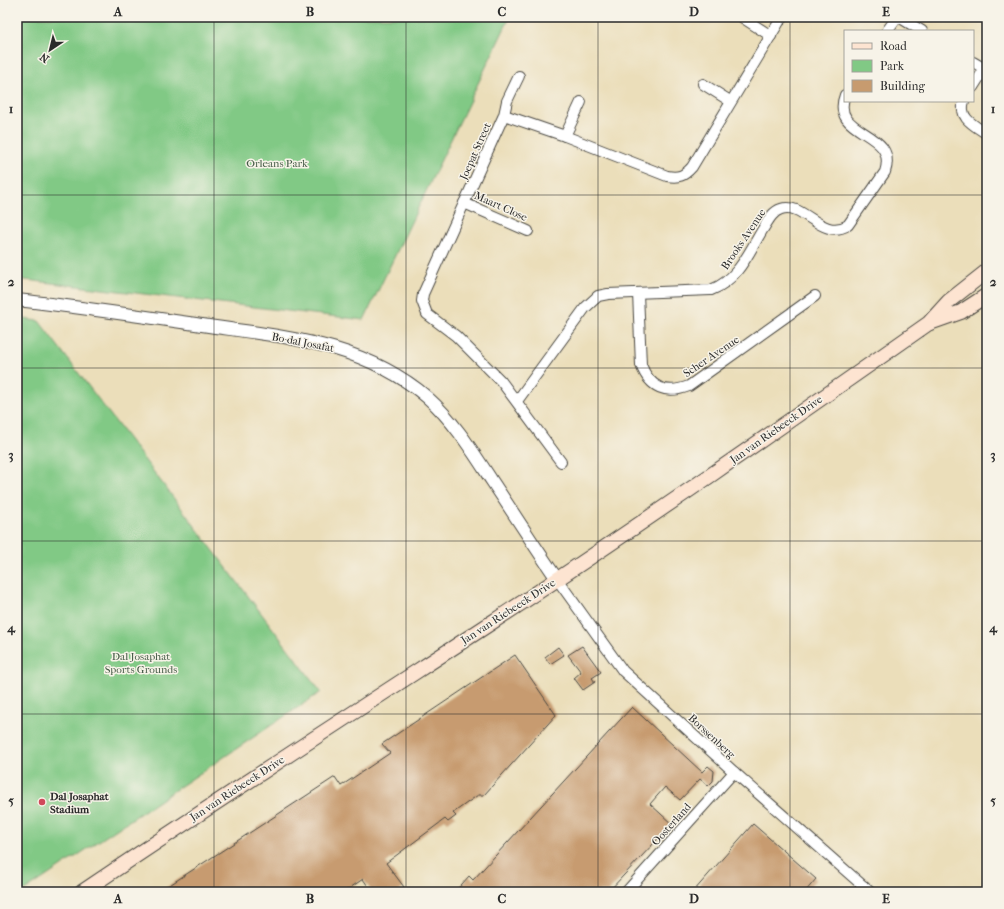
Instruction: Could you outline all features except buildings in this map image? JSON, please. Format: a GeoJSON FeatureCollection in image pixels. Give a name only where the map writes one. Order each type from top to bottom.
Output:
{"type":"FeatureCollection","features":[{"type":"Feature","properties":{"kind":"main road","name":"Jan van Riebeeck Drive"},"geometry":{"type":"LineString","coordinates":[[82,892],[557,579],[722,467],[929,323],[949,301],[987,271]]}},
{"type":"Feature","properties":{"kind":"main road","name":"Jan van Riebeeck Drive"},"geometry":{"type":"LineString","coordinates":[[929,323],[961,312],[987,294]]}},
{"type":"Feature","properties":{"kind":"street","name":"Joepat Street"},"geometry":{"type":"LineString","coordinates":[[561,462],[516,400],[485,365],[456,336],[427,314],[422,302],[423,294],[504,115],[565,136],[667,176],[677,178],[686,174],[692,168],[730,101],[782,17]]}},
{"type":"Feature","properties":{"kind":"street"},"geometry":{"type":"LineString","coordinates":[[888,30],[898,17],[920,30]]}},
{"type":"Feature","properties":{"kind":"street"},"geometry":{"type":"LineString","coordinates":[[743,18],[771,36]]}},
{"type":"Feature","properties":{"kind":"street"},"geometry":{"type":"LineString","coordinates":[[974,62],[986,67],[974,85]]}},
{"type":"Feature","properties":{"kind":"street"},"geometry":{"type":"LineString","coordinates":[[504,115],[507,101],[519,76]]}},
{"type":"Feature","properties":{"kind":"street"},"geometry":{"type":"LineString","coordinates":[[703,84],[730,101]]}},
{"type":"Feature","properties":{"kind":"street","name":"Brooks Avenue"},"geometry":{"type":"LineString","coordinates":[[516,400],[590,302],[598,296],[608,294],[711,290],[724,285],[740,268],[769,220],[776,212],[783,208],[792,209],[826,227],[838,229],[848,225],[886,172],[888,163],[887,153],[880,143],[849,122],[843,114],[842,106],[844,99]]}},
{"type":"Feature","properties":{"kind":"street"},"geometry":{"type":"LineString","coordinates":[[565,136],[581,102]]}},
{"type":"Feature","properties":{"kind":"street"},"geometry":{"type":"LineString","coordinates":[[964,102],[962,110],[964,116],[987,134]]}},
{"type":"Feature","properties":{"kind":"street","name":"Maart Close"},"geometry":{"type":"LineString","coordinates":[[464,203],[528,231]]}},
{"type":"Feature","properties":{"kind":"street","name":"Scher Avenue"},"geometry":{"type":"LineString","coordinates":[[638,293],[641,365],[645,376],[655,385],[666,391],[677,391],[689,386],[815,296]]}},
{"type":"Feature","properties":{"kind":"street","name":"Bo-dal Josafat"},"geometry":{"type":"LineString","coordinates":[[17,300],[99,309],[309,341],[345,350],[376,364],[404,380],[428,399],[448,418],[468,444],[557,579]]}},
{"type":"Feature","properties":{"kind":"street","name":"Borssenberg"},"geometry":{"type":"LineString","coordinates":[[557,579],[623,670],[734,772],[870,892]]}},
{"type":"Feature","properties":{"kind":"street","name":"Oosterland"},"geometry":{"type":"LineString","coordinates":[[626,892],[734,772]]}},
{"type":"Feature","properties":{"kind":"green space","name":"Orleans Park"},"geometry":{"type":"Polygon","coordinates":[[[17,17],[510,17],[364,320],[17,279],[17,17]]]}},
{"type":"Feature","properties":{"kind":"green space","name":"Dal Josaphat Sports Grounds"},"geometry":{"type":"Polygon","coordinates":[[[17,318],[39,321],[321,692],[23,892],[17,892],[17,318]]]}},
{"type":"Feature","properties":{"kind":"place","name":"Dal Josaphat Stadium"},"geometry":{"type":"Point","coordinates":[42,802]}}]}
